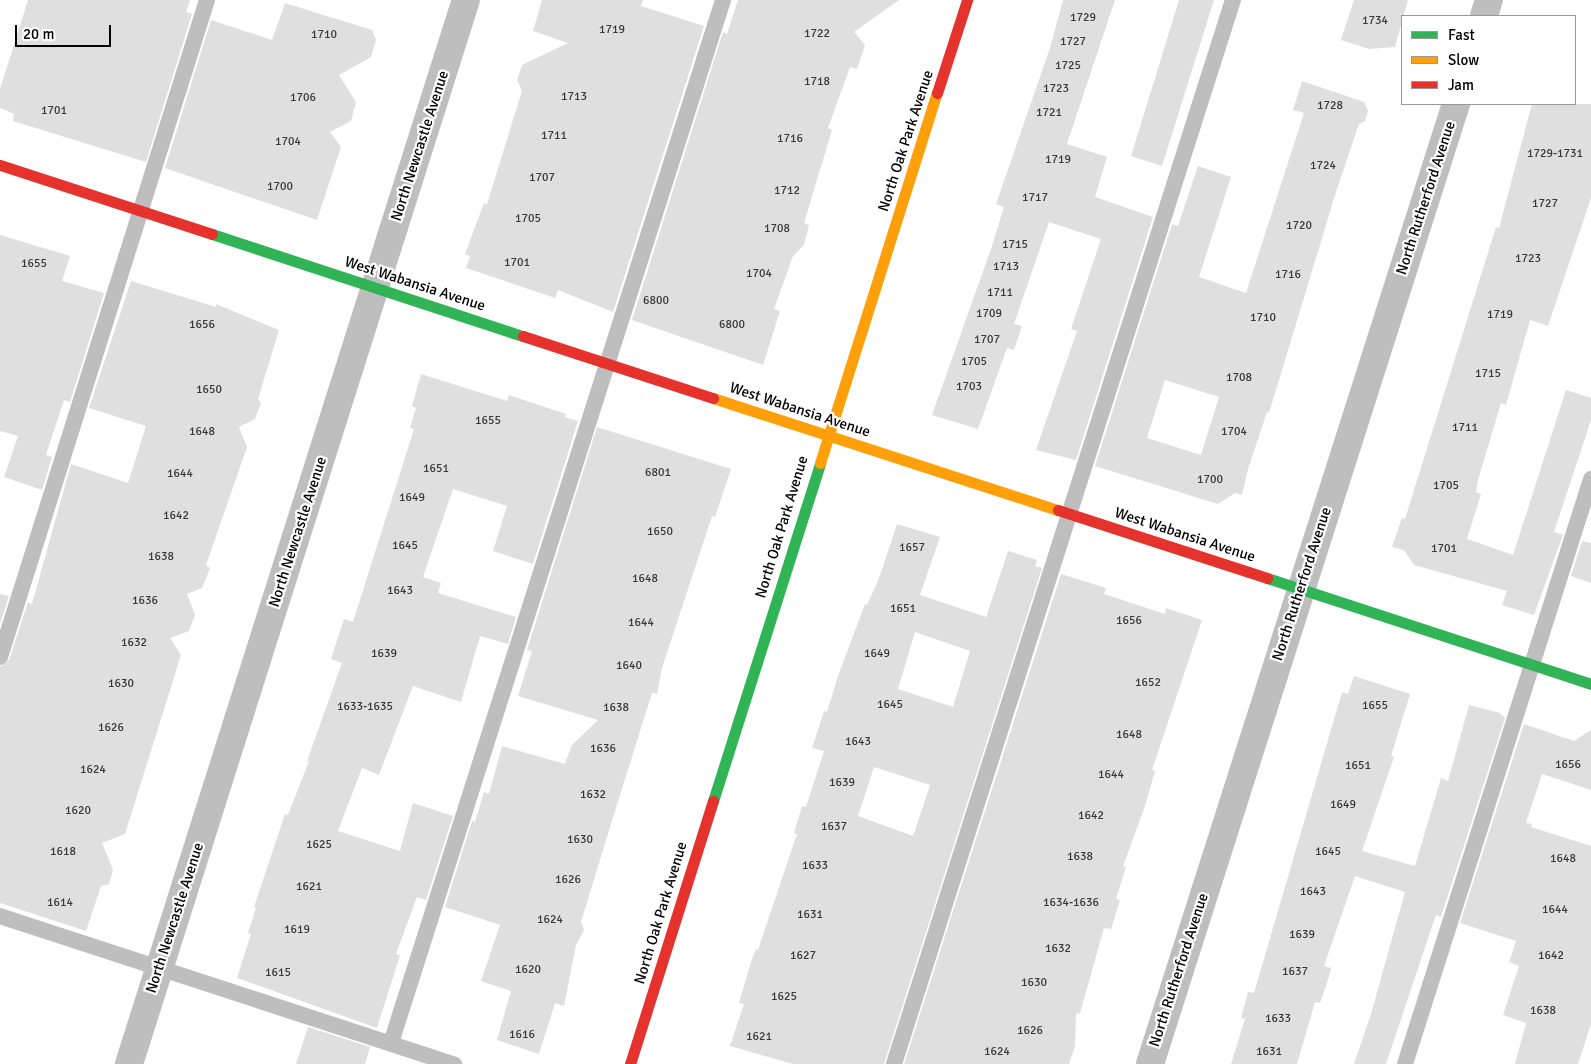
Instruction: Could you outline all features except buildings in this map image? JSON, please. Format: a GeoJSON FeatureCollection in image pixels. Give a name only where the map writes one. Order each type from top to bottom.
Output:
{"type":"FeatureCollection","features":[{"type":"Feature","properties":{"kind":"street","name":"North Newcastle Avenue"},"geometry":{"type":"LineString","coordinates":[[129,1064],[466,0]]}},
{"type":"Feature","properties":{"kind":"street","name":"North Oak Park Avenue"},"geometry":{"type":"LineString","coordinates":[[630,1064],[827,434],[968,0]]}},
{"type":"Feature","properties":{"kind":"street"},"geometry":{"type":"LineString","coordinates":[[1484,15],[1489,0]]}},
{"type":"Feature","properties":{"kind":"street","name":"North Rutherford Avenue"},"geometry":{"type":"LineString","coordinates":[[1150,1064],[1456,105]]}},
{"type":"Feature","properties":{"kind":"street","name":"West Wabansia Avenue"},"geometry":{"type":"LineString","coordinates":[[0,165],[1591,684]]}},
{"type":"Feature","properties":{"kind":"lane"},"geometry":{"type":"LineString","coordinates":[[0,657],[207,0]]}},
{"type":"Feature","properties":{"kind":"lane"},"geometry":{"type":"LineString","coordinates":[[391,1043],[723,0]]}},
{"type":"Feature","properties":{"kind":"lane"},"geometry":{"type":"LineString","coordinates":[[894,1064],[1233,0]]}},
{"type":"Feature","properties":{"kind":"lane"},"geometry":{"type":"LineString","coordinates":[[1405,1064],[1591,479]]}},
{"type":"Feature","properties":{"kind":"lane"},"geometry":{"type":"LineString","coordinates":[[0,916],[454,1064]]}},
{"type":"Feature","properties":{"kind":"traffic: fast"},"geometry":{"type":"LineString","coordinates":[[212,234],[523,336]]}},
{"type":"Feature","properties":{"kind":"traffic: fast"},"geometry":{"type":"LineString","coordinates":[[713,801],[820,463]]}},
{"type":"Feature","properties":{"kind":"traffic: fast"},"geometry":{"type":"LineString","coordinates":[[1267,578],[1591,684]]}},
{"type":"Feature","properties":{"kind":"traffic: slow"},"geometry":{"type":"LineString","coordinates":[[820,463],[937,93]]}},
{"type":"Feature","properties":{"kind":"traffic: slow"},"geometry":{"type":"LineString","coordinates":[[713,398],[1058,510]]}},
{"type":"Feature","properties":{"kind":"traffic: jam"},"geometry":{"type":"LineString","coordinates":[[937,93],[967,0]]}},
{"type":"Feature","properties":{"kind":"traffic: jam"},"geometry":{"type":"LineString","coordinates":[[0,165],[212,234]]}},
{"type":"Feature","properties":{"kind":"traffic: jam"},"geometry":{"type":"LineString","coordinates":[[523,336],[713,398]]}},
{"type":"Feature","properties":{"kind":"traffic: jam"},"geometry":{"type":"LineString","coordinates":[[1058,510],[1267,578]]}},
{"type":"Feature","properties":{"kind":"traffic: jam"},"geometry":{"type":"LineString","coordinates":[[630,1064],[713,801]]}}]}
